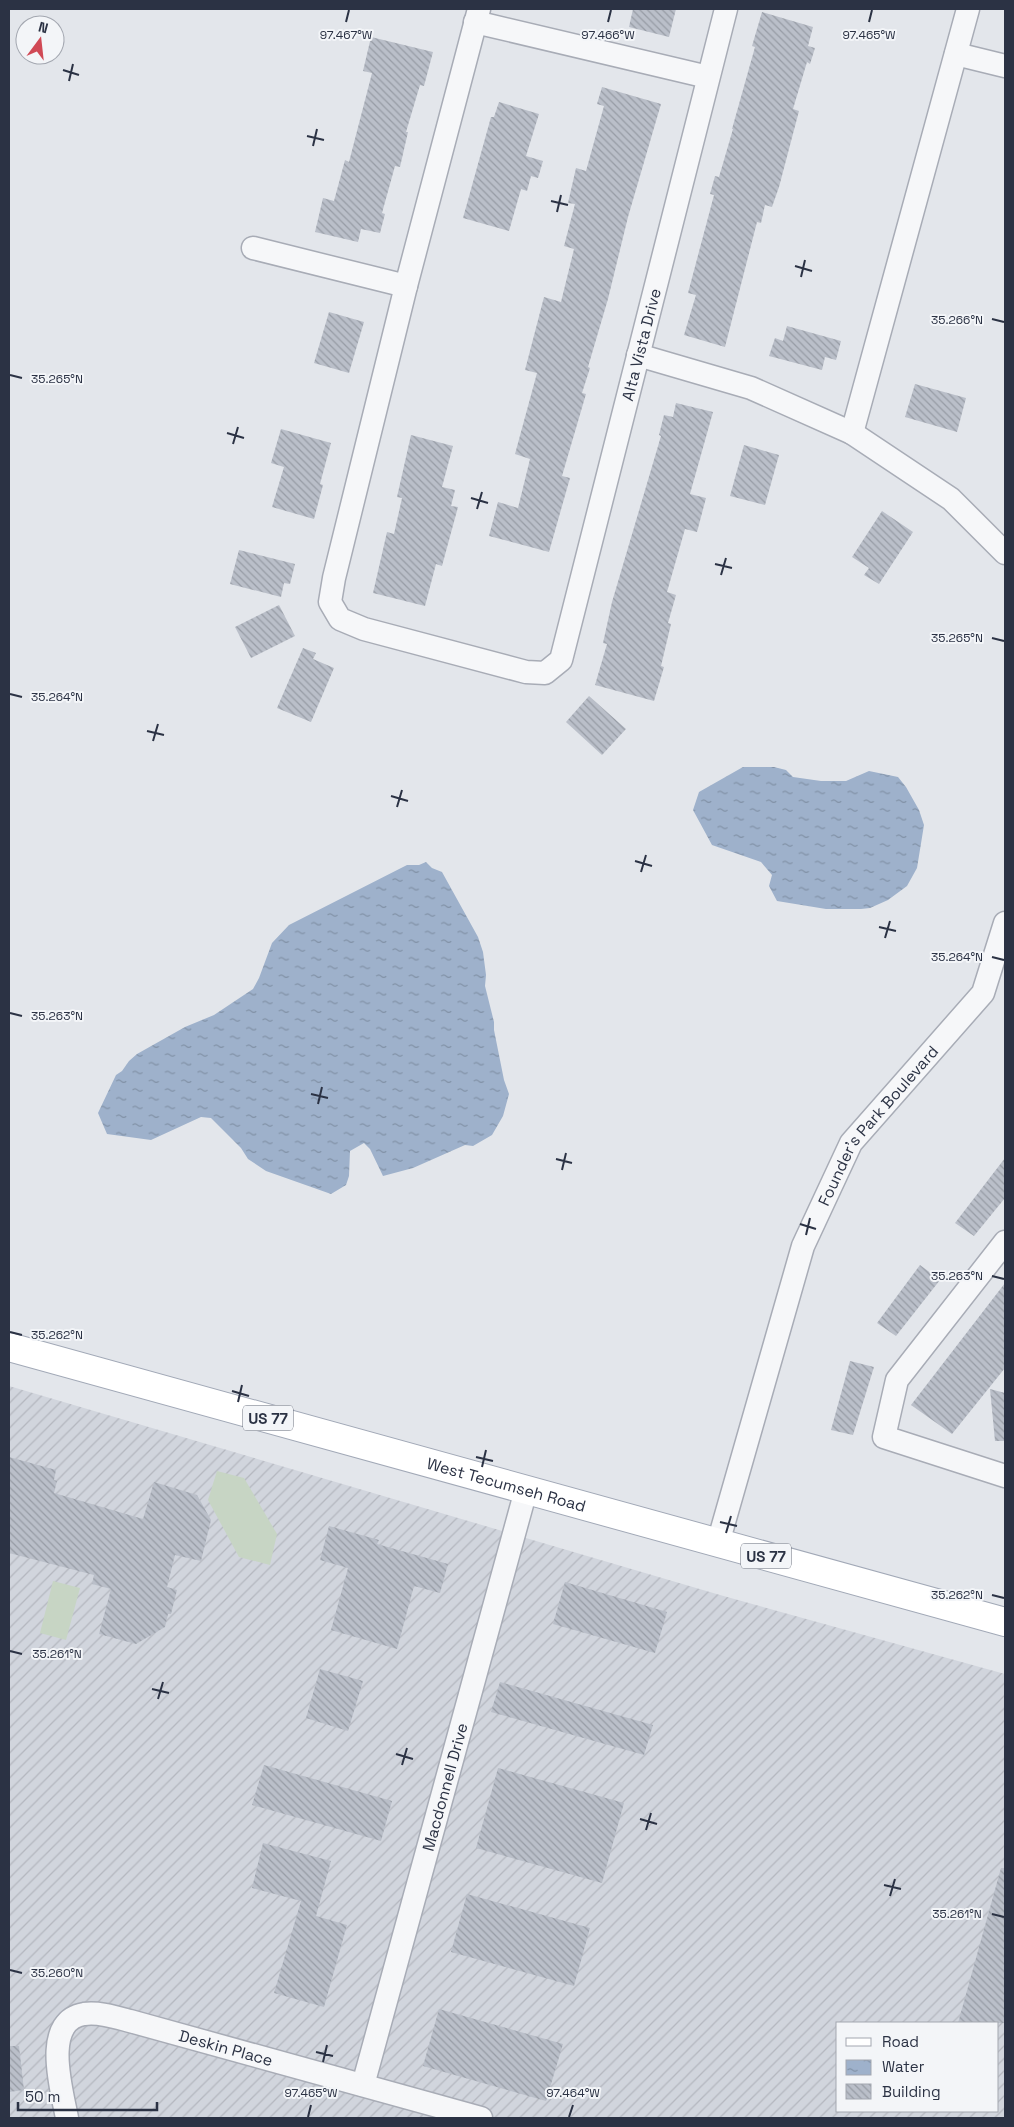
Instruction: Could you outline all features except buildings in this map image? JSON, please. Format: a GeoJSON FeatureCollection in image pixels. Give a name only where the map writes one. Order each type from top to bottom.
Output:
{"type":"FeatureCollection","features":[{"type":"Feature","properties":{"kind":"main road","name":"West Tecumseh Road"},"geometry":{"type":"LineString","coordinates":[[9,1347],[1005,1622]]}},
{"type":"Feature","properties":{"kind":"street","name":"Alta Vista Drive"},"geometry":{"type":"LineString","coordinates":[[406,286],[334,578],[330,602],[340,619],[364,629],[526,672],[545,673],[561,660],[726,9]]}},
{"type":"Feature","properties":{"kind":"street"},"geometry":{"type":"LineString","coordinates":[[852,432],[968,9]]}},
{"type":"Feature","properties":{"kind":"street"},"geometry":{"type":"LineString","coordinates":[[253,248],[406,286],[477,15],[708,77]]}},
{"type":"Feature","properties":{"kind":"street"},"geometry":{"type":"LineString","coordinates":[[956,54],[1005,66]]}},
{"type":"Feature","properties":{"kind":"street"},"geometry":{"type":"LineString","coordinates":[[638,355],[751,388],[852,432],[951,499],[1005,553]]}},
{"type":"Feature","properties":{"kind":"street","name":"Founder's Park Boulevard"},"geometry":{"type":"LineString","coordinates":[[718,1543],[803,1246],[851,1142],[983,993],[1005,923]]}},
{"type":"Feature","properties":{"kind":"street"},"geometry":{"type":"LineString","coordinates":[[1005,1242],[897,1380],[884,1437],[1005,1476]]}},
{"type":"Feature","properties":{"kind":"street","name":"Macdonnell Drive"},"geometry":{"type":"LineString","coordinates":[[363,2085],[526,1490]]}},
{"type":"Feature","properties":{"kind":"street","name":"Deskin Place"},"geometry":{"type":"LineString","coordinates":[[66,2118],[58,2064],[58,2042],[60,2034],[69,2022],[81,2014],[93,2014],[130,2021],[481,2118]]}},
{"type":"Feature","properties":{"kind":"shaded area"},"geometry":{"type":"Polygon","coordinates":[[[9,1386],[720,1595],[1005,1674],[1005,2118],[9,2118],[9,1386]]]}},
{"type":"Feature","properties":{"kind":"green space"},"geometry":{"type":"Polygon","coordinates":[[[217,1471],[244,1478],[277,1534],[270,1565],[239,1557],[208,1500],[217,1471]]]}},
{"type":"Feature","properties":{"kind":"green space"},"geometry":{"type":"Polygon","coordinates":[[[53,1581],[80,1588],[66,1640],[40,1633],[53,1581]]]}},
{"type":"Feature","properties":{"kind":"water"},"geometry":{"type":"Polygon","coordinates":[[[743,767],[774,767],[786,770],[793,777],[821,781],[846,781],[869,771],[898,777],[919,810],[924,825],[917,868],[907,886],[888,900],[870,908],[826,909],[777,901],[769,886],[772,875],[761,862],[712,845],[693,810],[699,792],[743,767]]]}},
{"type":"Feature","properties":{"kind":"water"},"geometry":{"type":"Polygon","coordinates":[[[426,862],[432,868],[442,872],[478,937],[483,952],[486,975],[485,986],[494,1022],[504,1080],[509,1094],[503,1116],[492,1135],[473,1146],[465,1145],[413,1168],[383,1176],[370,1149],[364,1143],[350,1151],[349,1176],[346,1185],[331,1194],[266,1171],[248,1159],[241,1148],[211,1118],[201,1117],[151,1140],[107,1134],[98,1113],[116,1075],[137,1054],[185,1027],[214,1015],[253,989],[272,943],[289,925],[407,865],[419,865],[426,862]]]}}]}
